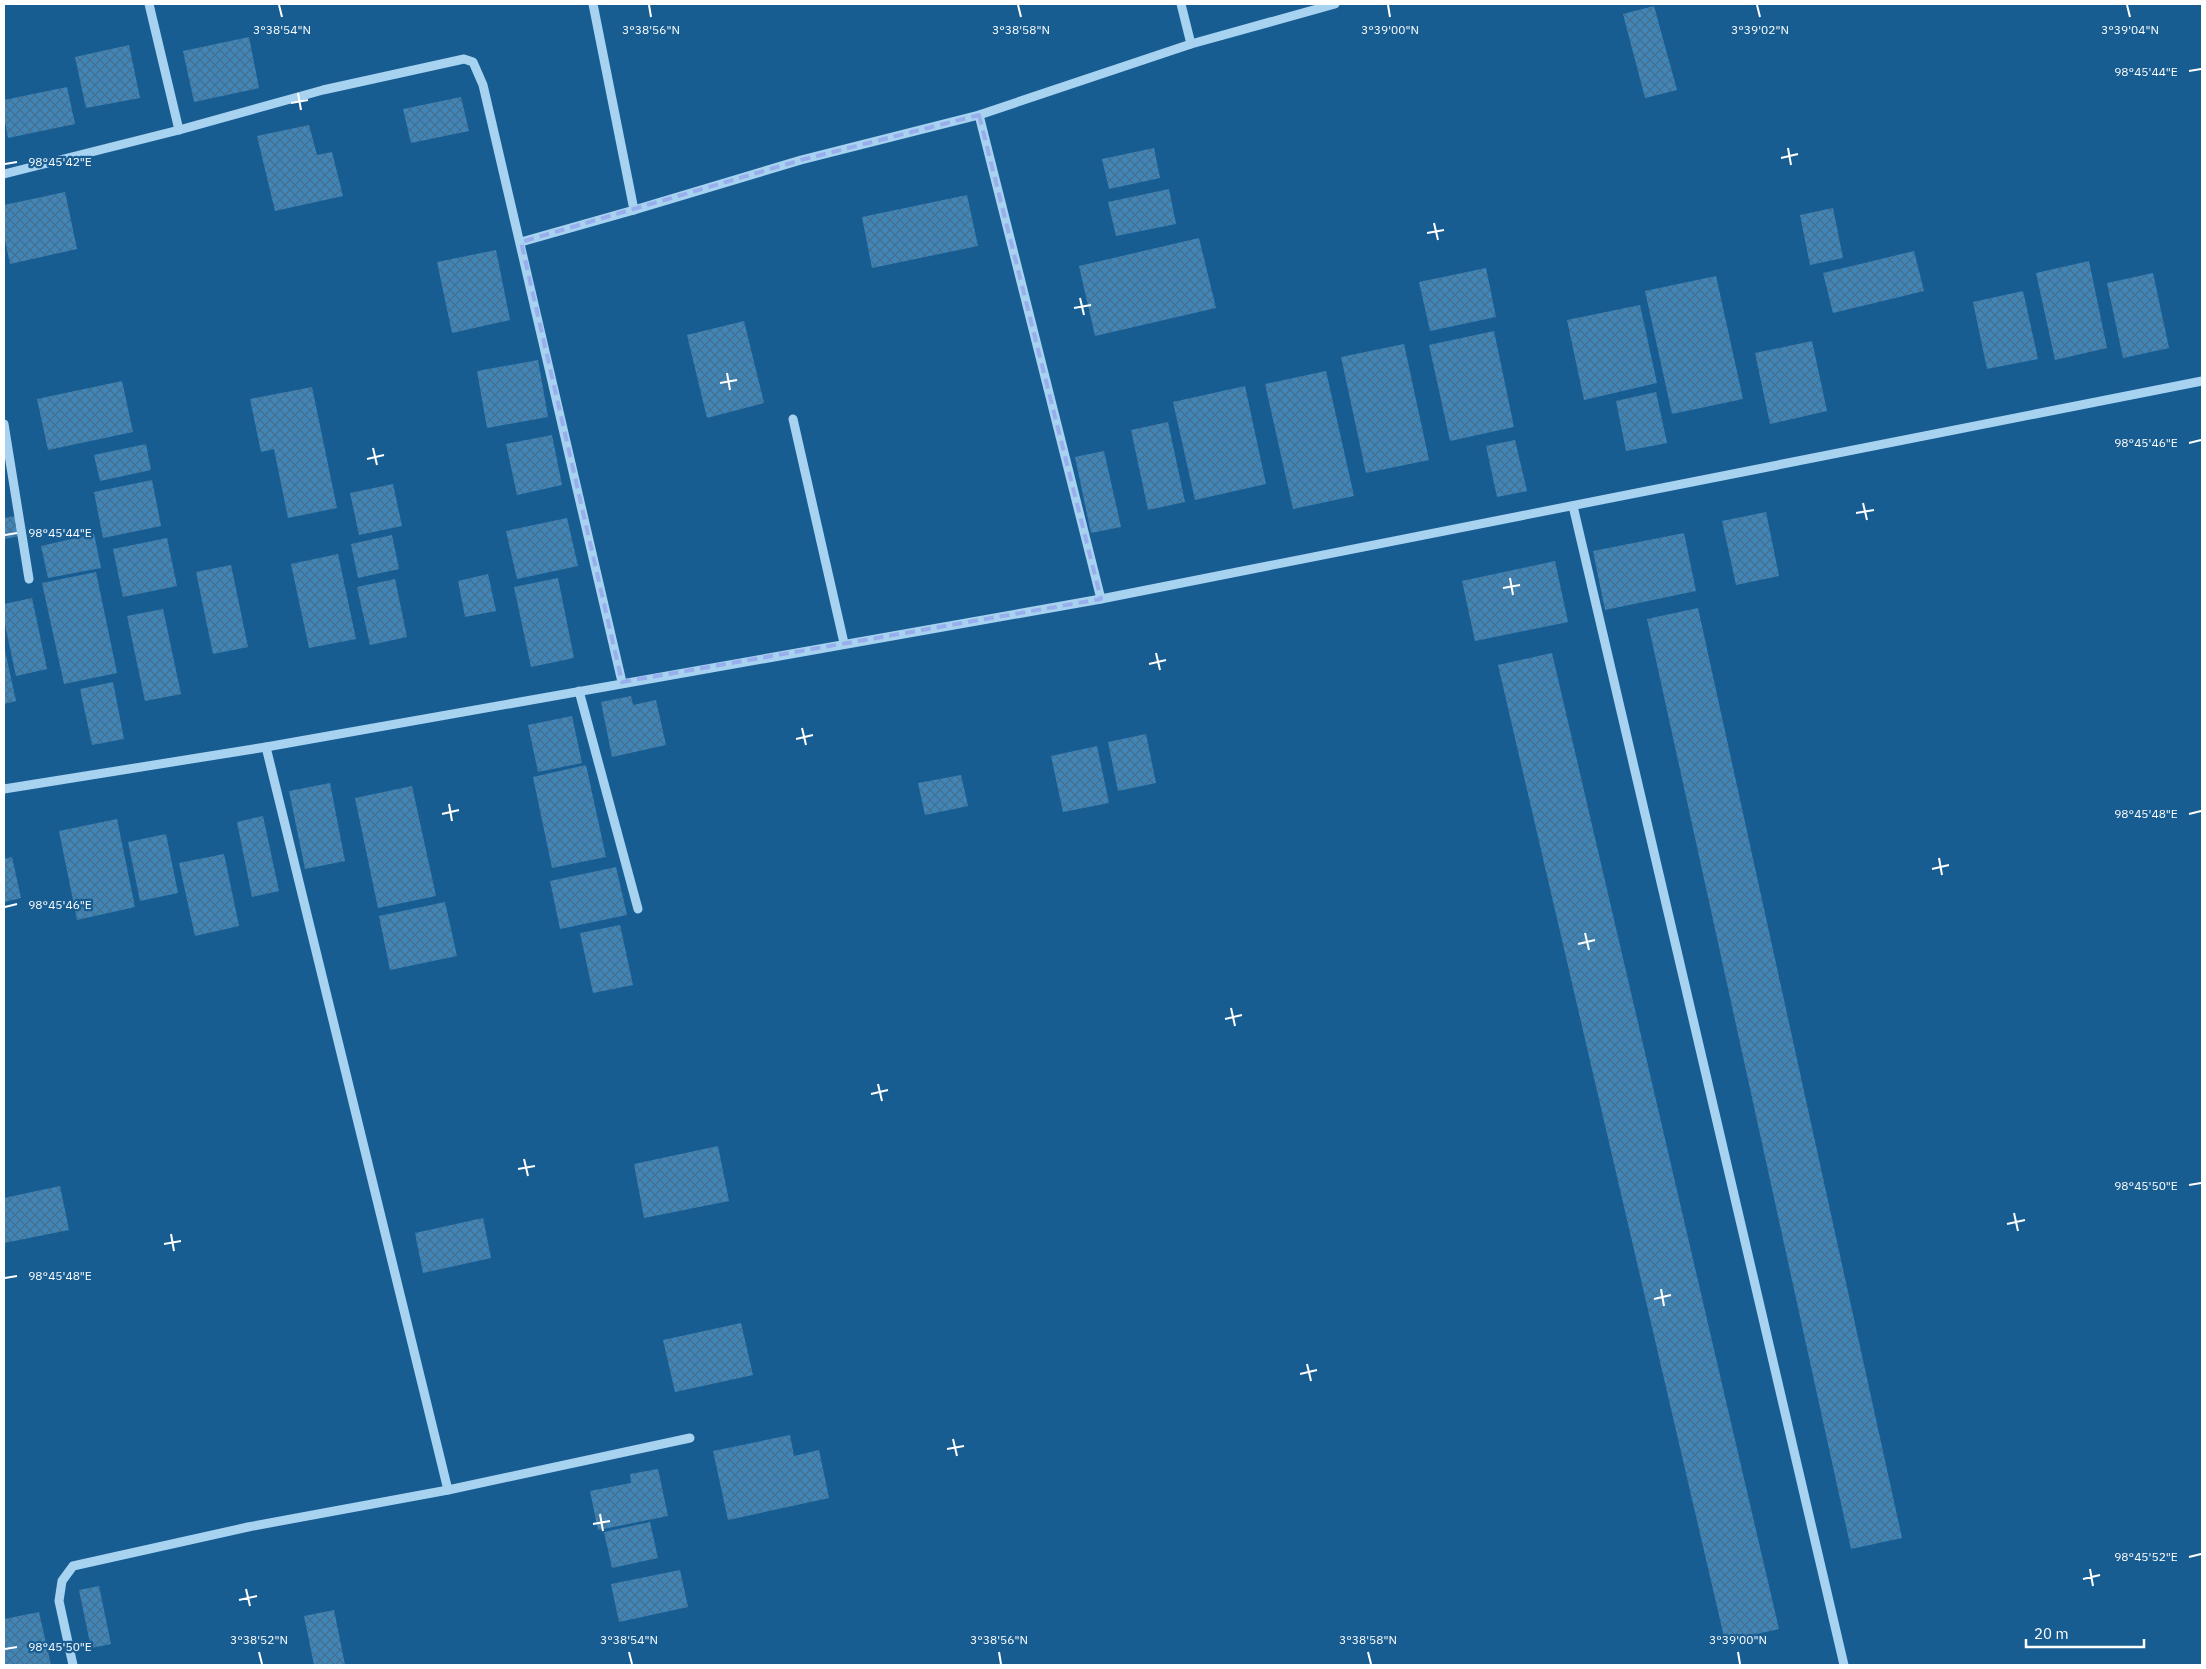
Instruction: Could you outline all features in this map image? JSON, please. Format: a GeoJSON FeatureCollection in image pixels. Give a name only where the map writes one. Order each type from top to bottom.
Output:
{"type":"FeatureCollection","features":[{"type":"Feature","properties":{"kind":"street"},"geometry":{"type":"LineString","coordinates":[[149,4],[179,130]]}},
{"type":"Feature","properties":{"kind":"street"},"geometry":{"type":"LineString","coordinates":[[593,4],[634,210]]}},
{"type":"Feature","properties":{"kind":"street"},"geometry":{"type":"LineString","coordinates":[[1181,4],[1190,44]]}},
{"type":"Feature","properties":{"kind":"street"},"geometry":{"type":"LineString","coordinates":[[521,242],[801,160],[979,114],[1190,44],[1335,4]]}},
{"type":"Feature","properties":{"kind":"street"},"geometry":{"type":"LineString","coordinates":[[4,174],[179,130],[323,90],[464,60],[473,62],[484,85],[622,682]]}},
{"type":"Feature","properties":{"kind":"street"},"geometry":{"type":"LineString","coordinates":[[979,114],[1101,598]]}},
{"type":"Feature","properties":{"kind":"street"},"geometry":{"type":"LineString","coordinates":[[4,789],[266,747],[1101,598],[2202,381]]}},
{"type":"Feature","properties":{"kind":"street"},"geometry":{"type":"LineString","coordinates":[[793,419],[844,643]]}},
{"type":"Feature","properties":{"kind":"street"},"geometry":{"type":"LineString","coordinates":[[4,424],[29,579]]}},
{"type":"Feature","properties":{"kind":"street"},"geometry":{"type":"LineString","coordinates":[[1573,506],[1844,1665]]}},
{"type":"Feature","properties":{"kind":"street"},"geometry":{"type":"LineString","coordinates":[[579,691],[638,909]]}},
{"type":"Feature","properties":{"kind":"street"},"geometry":{"type":"LineString","coordinates":[[266,747],[448,1490]]}},
{"type":"Feature","properties":{"kind":"street"},"geometry":{"type":"LineString","coordinates":[[73,1665],[59,1601],[62,1581],[73,1566],[248,1527],[448,1490],[690,1438]]}},
{"type":"Feature","properties":{"kind":"highlighted area"},"geometry":{"type":"Polygon","coordinates":[[[979,115],[1101,599],[622,682],[521,242],[801,160],[979,115]]]}},
{"type":"Feature","properties":{"kind":"building"},"geometry":{"type":"Polygon","coordinates":[[[1654,6],[1677,90],[1645,98],[1623,14],[1654,6]]]}},
{"type":"Feature","properties":{"kind":"building"},"geometry":{"type":"Polygon","coordinates":[[[249,37],[259,88],[194,102],[183,51],[249,37]]]}},
{"type":"Feature","properties":{"kind":"building"},"geometry":{"type":"Polygon","coordinates":[[[129,45],[140,98],[86,108],[75,57],[129,45]]]}},
{"type":"Feature","properties":{"kind":"building"},"geometry":{"type":"Polygon","coordinates":[[[67,87],[75,124],[8,138],[4,116],[4,100],[67,87]]]}},
{"type":"Feature","properties":{"kind":"building"},"geometry":{"type":"Polygon","coordinates":[[[461,97],[469,131],[411,143],[403,109],[461,97]]]}},
{"type":"Feature","properties":{"kind":"building"},"geometry":{"type":"Polygon","coordinates":[[[309,125],[317,155],[332,152],[343,196],[275,211],[257,136],[309,125]]]}},
{"type":"Feature","properties":{"kind":"building"},"geometry":{"type":"Polygon","coordinates":[[[1154,148],[1160,178],[1109,189],[1102,159],[1154,148]]]}},
{"type":"Feature","properties":{"kind":"building"},"geometry":{"type":"Polygon","coordinates":[[[1169,189],[1176,224],[1116,236],[1108,202],[1169,189]]]}},
{"type":"Feature","properties":{"kind":"building"},"geometry":{"type":"Polygon","coordinates":[[[65,192],[77,249],[10,264],[4,235],[4,205],[65,192]]]}},
{"type":"Feature","properties":{"kind":"building"},"geometry":{"type":"Polygon","coordinates":[[[967,195],[978,246],[872,268],[862,217],[967,195]]]}},
{"type":"Feature","properties":{"kind":"building"},"geometry":{"type":"Polygon","coordinates":[[[1833,208],[1843,258],[1810,265],[1800,215],[1833,208]]]}},
{"type":"Feature","properties":{"kind":"building"},"geometry":{"type":"Polygon","coordinates":[[[1199,238],[1216,308],[1095,336],[1079,266],[1199,238]]]}},
{"type":"Feature","properties":{"kind":"building"},"geometry":{"type":"Polygon","coordinates":[[[496,250],[510,320],[452,333],[437,262],[496,250]]]}},
{"type":"Feature","properties":{"kind":"building"},"geometry":{"type":"Polygon","coordinates":[[[1914,251],[1924,291],[1833,313],[1823,273],[1914,251]]]}},
{"type":"Feature","properties":{"kind":"building"},"geometry":{"type":"Polygon","coordinates":[[[2089,261],[2107,348],[2055,360],[2036,273],[2089,261]]]}},
{"type":"Feature","properties":{"kind":"building"},"geometry":{"type":"Polygon","coordinates":[[[1486,268],[1496,317],[1430,331],[1419,282],[1486,268]]]}},
{"type":"Feature","properties":{"kind":"building"},"geometry":{"type":"Polygon","coordinates":[[[2153,273],[2169,348],[2123,358],[2107,283],[2153,273]]]}},
{"type":"Feature","properties":{"kind":"building"},"geometry":{"type":"Polygon","coordinates":[[[1716,276],[1743,399],[1672,414],[1645,291],[1716,276]]]}},
{"type":"Feature","properties":{"kind":"building"},"geometry":{"type":"Polygon","coordinates":[[[2023,291],[2038,359],[1987,369],[1973,302],[2023,291]]]}},
{"type":"Feature","properties":{"kind":"building"},"geometry":{"type":"Polygon","coordinates":[[[1640,305],[1657,383],[1584,400],[1567,320],[1640,305]]]}},
{"type":"Feature","properties":{"kind":"building"},"geometry":{"type":"Polygon","coordinates":[[[744,321],[764,403],[707,418],[687,335],[744,321]]]}},
{"type":"Feature","properties":{"kind":"building"},"geometry":{"type":"Polygon","coordinates":[[[1494,331],[1514,427],[1450,441],[1429,345],[1494,331]]]}},
{"type":"Feature","properties":{"kind":"building"},"geometry":{"type":"Polygon","coordinates":[[[1812,341],[1827,411],[1770,424],[1755,353],[1812,341]]]}},
{"type":"Feature","properties":{"kind":"building"},"geometry":{"type":"Polygon","coordinates":[[[1404,344],[1429,460],[1366,473],[1341,357],[1404,344]]]}},
{"type":"Feature","properties":{"kind":"building"},"geometry":{"type":"Polygon","coordinates":[[[538,360],[548,417],[487,428],[477,371],[538,360]]]}},
{"type":"Feature","properties":{"kind":"building"},"geometry":{"type":"Polygon","coordinates":[[[1326,371],[1354,496],[1293,509],[1265,384],[1326,371]]]}},
{"type":"Feature","properties":{"kind":"building"},"geometry":{"type":"Polygon","coordinates":[[[122,381],[133,432],[48,450],[37,399],[122,381]]]}},
{"type":"Feature","properties":{"kind":"building"},"geometry":{"type":"Polygon","coordinates":[[[1245,386],[1266,484],[1195,500],[1173,402],[1245,386]]]}},
{"type":"Feature","properties":{"kind":"building"},"geometry":{"type":"Polygon","coordinates":[[[312,387],[337,508],[288,518],[274,449],[261,452],[250,399],[312,387]]]}},
{"type":"Feature","properties":{"kind":"building"},"geometry":{"type":"Polygon","coordinates":[[[1656,392],[1667,443],[1626,451],[1616,401],[1656,392]]]}},
{"type":"Feature","properties":{"kind":"building"},"geometry":{"type":"Polygon","coordinates":[[[1168,422],[1185,502],[1148,510],[1131,430],[1168,422]]]}},
{"type":"Feature","properties":{"kind":"building"},"geometry":{"type":"Polygon","coordinates":[[[552,435],[562,485],[517,495],[506,444],[552,435]]]}},
{"type":"Feature","properties":{"kind":"building"},"geometry":{"type":"Polygon","coordinates":[[[1515,440],[1527,491],[1497,497],[1486,446],[1515,440]]]}},
{"type":"Feature","properties":{"kind":"building"},"geometry":{"type":"Polygon","coordinates":[[[146,444],[151,470],[100,481],[94,455],[146,444]]]}},
{"type":"Feature","properties":{"kind":"building"},"geometry":{"type":"Polygon","coordinates":[[[1104,451],[1121,527],[1091,533],[1075,457],[1104,451]]]}},
{"type":"Feature","properties":{"kind":"building"},"geometry":{"type":"Polygon","coordinates":[[[152,480],[161,526],[103,538],[94,492],[152,480]]]}},
{"type":"Feature","properties":{"kind":"building"},"geometry":{"type":"Polygon","coordinates":[[[393,484],[402,526],[359,535],[350,493],[393,484]]]}},
{"type":"Feature","properties":{"kind":"building"},"geometry":{"type":"Polygon","coordinates":[[[1766,512],[1779,576],[1736,585],[1722,521],[1766,512]]]}},
{"type":"Feature","properties":{"kind":"building"},"geometry":{"type":"Polygon","coordinates":[[[15,516],[20,536],[4,539],[4,518],[15,516]]]}},
{"type":"Feature","properties":{"kind":"building"},"geometry":{"type":"Polygon","coordinates":[[[567,518],[578,566],[517,579],[506,531],[567,518]]]}},
{"type":"Feature","properties":{"kind":"building"},"geometry":{"type":"Polygon","coordinates":[[[1684,533],[1696,591],[1605,610],[1593,551],[1684,533]]]}},
{"type":"Feature","properties":{"kind":"building"},"geometry":{"type":"Polygon","coordinates":[[[94,534],[101,568],[48,578],[41,546],[94,534]]]}},
{"type":"Feature","properties":{"kind":"building"},"geometry":{"type":"Polygon","coordinates":[[[392,535],[399,569],[358,578],[351,544],[392,535]]]}},
{"type":"Feature","properties":{"kind":"building"},"geometry":{"type":"Polygon","coordinates":[[[167,538],[177,586],[123,597],[113,549],[167,538]]]}},
{"type":"Feature","properties":{"kind":"building"},"geometry":{"type":"Polygon","coordinates":[[[338,554],[356,639],[309,648],[291,564],[338,554]]]}},
{"type":"Feature","properties":{"kind":"building"},"geometry":{"type":"Polygon","coordinates":[[[1555,561],[1568,622],[1475,641],[1462,581],[1555,561]]]}},
{"type":"Feature","properties":{"kind":"building"},"geometry":{"type":"Polygon","coordinates":[[[231,565],[248,647],[213,654],[196,572],[231,565]]]}},
{"type":"Feature","properties":{"kind":"building"},"geometry":{"type":"Polygon","coordinates":[[[96,572],[117,673],[64,684],[42,583],[96,572]]]}},
{"type":"Feature","properties":{"kind":"building"},"geometry":{"type":"Polygon","coordinates":[[[488,574],[496,611],[465,617],[458,581],[488,574]]]}},
{"type":"Feature","properties":{"kind":"building"},"geometry":{"type":"Polygon","coordinates":[[[558,578],[574,658],[531,667],[514,587],[558,578]]]}},
{"type":"Feature","properties":{"kind":"building"},"geometry":{"type":"Polygon","coordinates":[[[395,579],[407,637],[370,645],[357,587],[395,579]]]}},
{"type":"Feature","properties":{"kind":"building"},"geometry":{"type":"Polygon","coordinates":[[[32,598],[47,669],[16,676],[4,620],[4,604],[32,598]]]}},
{"type":"Feature","properties":{"kind":"building"},"geometry":{"type":"Polygon","coordinates":[[[1698,608],[1902,1538],[1851,1549],[1647,619],[1698,608]]]}},
{"type":"Feature","properties":{"kind":"building"},"geometry":{"type":"Polygon","coordinates":[[[163,609],[181,694],[145,701],[127,616],[163,609]]]}},
{"type":"Feature","properties":{"kind":"building"},"geometry":{"type":"Polygon","coordinates":[[[4,646],[16,701],[4,704],[4,646]]]}},
{"type":"Feature","properties":{"kind":"building"},"geometry":{"type":"Polygon","coordinates":[[[1552,653],[1779,1629],[1725,1641],[1498,665],[1552,653]]]}},
{"type":"Feature","properties":{"kind":"building"},"geometry":{"type":"Polygon","coordinates":[[[113,682],[124,739],[92,745],[80,689],[113,682]]]}},
{"type":"Feature","properties":{"kind":"building"},"geometry":{"type":"Polygon","coordinates":[[[631,696],[633,705],[656,700],[666,745],[612,757],[601,702],[631,696]]]}},
{"type":"Feature","properties":{"kind":"building"},"geometry":{"type":"Polygon","coordinates":[[[572,716],[582,763],[538,772],[528,725],[572,716]]]}},
{"type":"Feature","properties":{"kind":"building"},"geometry":{"type":"Polygon","coordinates":[[[1146,734],[1156,783],[1118,791],[1108,742],[1146,734]]]}},
{"type":"Feature","properties":{"kind":"building"},"geometry":{"type":"Polygon","coordinates":[[[1097,746],[1109,803],[1063,812],[1051,756],[1097,746]]]}},
{"type":"Feature","properties":{"kind":"building"},"geometry":{"type":"Polygon","coordinates":[[[586,765],[606,857],[552,868],[533,777],[586,765]]]}},
{"type":"Feature","properties":{"kind":"building"},"geometry":{"type":"Polygon","coordinates":[[[961,775],[968,806],[925,815],[918,783],[961,775]]]}},
{"type":"Feature","properties":{"kind":"building"},"geometry":{"type":"Polygon","coordinates":[[[330,783],[345,861],[305,869],[289,791],[330,783]]]}},
{"type":"Feature","properties":{"kind":"building"},"geometry":{"type":"Polygon","coordinates":[[[412,786],[436,896],[378,908],[355,798],[412,786]]]}},
{"type":"Feature","properties":{"kind":"building"},"geometry":{"type":"Polygon","coordinates":[[[263,816],[279,891],[252,897],[237,822],[263,816]]]}},
{"type":"Feature","properties":{"kind":"building"},"geometry":{"type":"Polygon","coordinates":[[[117,819],[135,907],[77,920],[59,831],[117,819]]]}},
{"type":"Feature","properties":{"kind":"building"},"geometry":{"type":"Polygon","coordinates":[[[166,834],[178,893],[140,901],[128,842],[166,834]]]}},
{"type":"Feature","properties":{"kind":"building"},"geometry":{"type":"Polygon","coordinates":[[[224,854],[239,926],[195,936],[179,863],[224,854]]]}},
{"type":"Feature","properties":{"kind":"building"},"geometry":{"type":"Polygon","coordinates":[[[12,857],[21,898],[4,902],[4,859],[12,857]]]}},
{"type":"Feature","properties":{"kind":"building"},"geometry":{"type":"Polygon","coordinates":[[[616,867],[627,915],[560,929],[550,881],[616,867]]]}},
{"type":"Feature","properties":{"kind":"building"},"geometry":{"type":"Polygon","coordinates":[[[445,902],[457,956],[390,970],[379,916],[445,902]]]}},
{"type":"Feature","properties":{"kind":"building"},"geometry":{"type":"Polygon","coordinates":[[[620,925],[633,985],[593,993],[580,933],[620,925]]]}},
{"type":"Feature","properties":{"kind":"building"},"geometry":{"type":"Polygon","coordinates":[[[718,1146],[729,1201],[644,1218],[634,1164],[718,1146]]]}},
{"type":"Feature","properties":{"kind":"building"},"geometry":{"type":"Polygon","coordinates":[[[60,1186],[69,1230],[4,1243],[4,1198],[60,1186]]]}},
{"type":"Feature","properties":{"kind":"building"},"geometry":{"type":"Polygon","coordinates":[[[483,1218],[491,1258],[423,1273],[415,1233],[483,1218]]]}},
{"type":"Feature","properties":{"kind":"building"},"geometry":{"type":"Polygon","coordinates":[[[741,1323],[753,1375],[675,1392],[663,1340],[741,1323]]]}},
{"type":"Feature","properties":{"kind":"building"},"geometry":{"type":"Polygon","coordinates":[[[790,1435],[794,1456],[819,1450],[829,1498],[728,1520],[713,1451],[790,1435]]]}},
{"type":"Feature","properties":{"kind":"building"},"geometry":{"type":"Polygon","coordinates":[[[658,1469],[668,1516],[598,1530],[590,1491],[631,1483],[630,1474],[658,1469]]]}},
{"type":"Feature","properties":{"kind":"building"},"geometry":{"type":"Polygon","coordinates":[[[650,1522],[658,1558],[612,1568],[604,1532],[650,1522]]]}},
{"type":"Feature","properties":{"kind":"building"},"geometry":{"type":"Polygon","coordinates":[[[680,1570],[688,1607],[619,1622],[611,1584],[680,1570]]]}},
{"type":"Feature","properties":{"kind":"building"},"geometry":{"type":"Polygon","coordinates":[[[99,1586],[111,1644],[91,1648],[79,1590],[99,1586]]]}},
{"type":"Feature","properties":{"kind":"building"},"geometry":{"type":"Polygon","coordinates":[[[334,1610],[345,1665],[314,1665],[304,1616],[334,1610]]]}},
{"type":"Feature","properties":{"kind":"building"},"geometry":{"type":"Polygon","coordinates":[[[39,1612],[51,1665],[4,1665],[4,1619],[39,1612]]]}}]}
